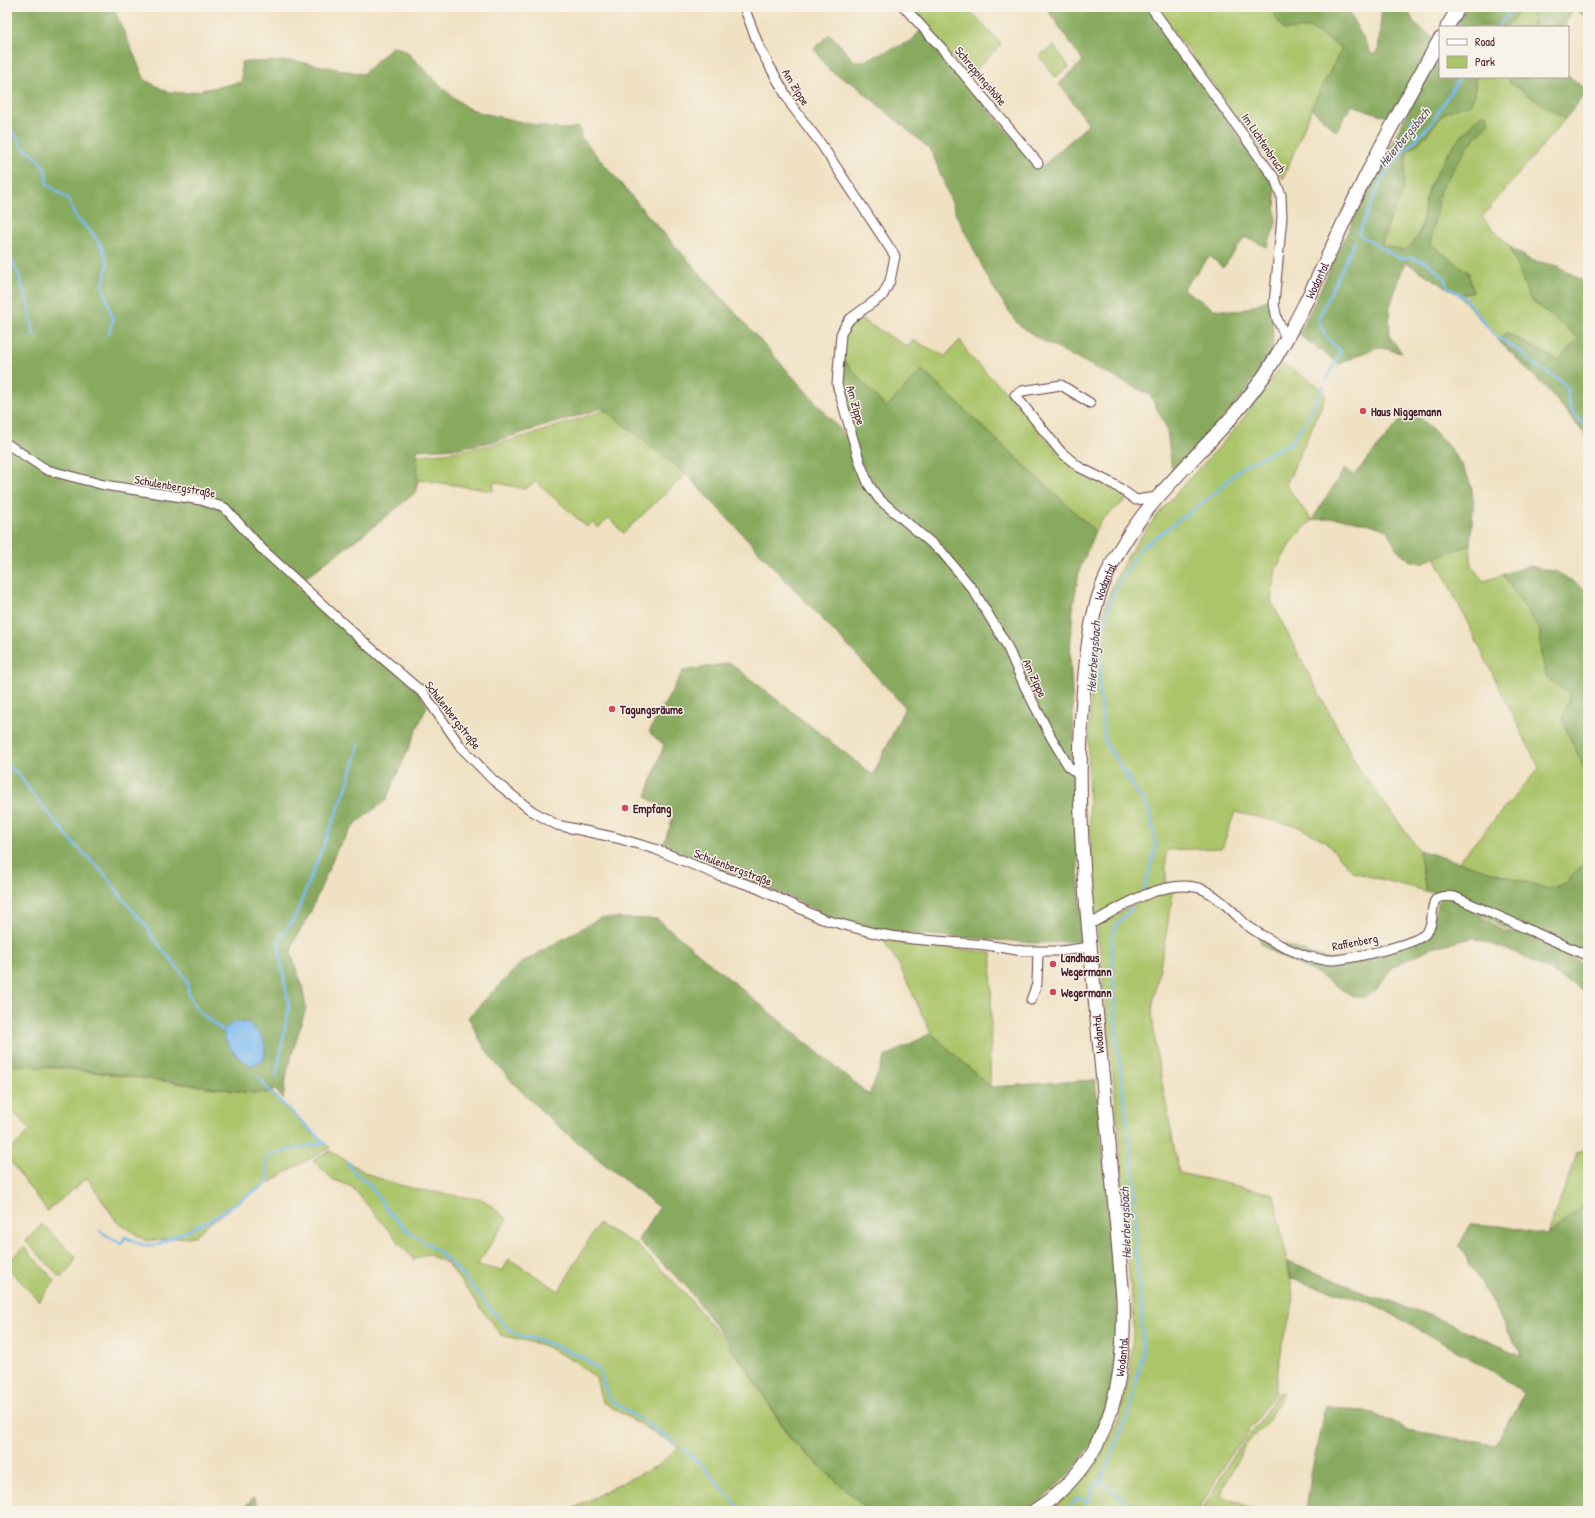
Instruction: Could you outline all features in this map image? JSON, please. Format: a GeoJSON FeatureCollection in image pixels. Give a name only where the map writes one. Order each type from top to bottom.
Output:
{"type":"FeatureCollection","features":[{"type":"Feature","properties":{"kind":"main road"},"geometry":{"type":"LineString","coordinates":[[1448,26],[1459,7]]}},
{"type":"Feature","properties":{"kind":"main road","name":"Wodantal"},"geometry":{"type":"LineString","coordinates":[[1034,1511],[1068,1482],[1098,1443],[1111,1414],[1117,1394],[1122,1360],[1123,1299],[1082,850],[1079,775],[1085,668],[1092,618],[1102,585],[1112,563],[1131,531],[1157,497],[1234,414],[1260,381],[1287,340],[1312,291],[1364,179],[1439,41]]}},
{"type":"Feature","properties":{"kind":"street","name":"Am Zippe"},"geometry":{"type":"LineString","coordinates":[[744,7],[760,49],[792,106],[821,144],[895,256],[890,280],[883,295],[850,319],[841,334],[838,354],[837,384],[868,485],[879,499],[942,552],[974,592],[1006,644],[1024,687],[1051,737],[1069,767],[1079,775]]}},
{"type":"Feature","properties":{"kind":"street","name":"Schreppingshöhe"},"geometry":{"type":"LineString","coordinates":[[904,7],[946,53],[1038,163]]}},
{"type":"Feature","properties":{"kind":"street","name":"Im Lichtenbruch"},"geometry":{"type":"LineString","coordinates":[[1151,7],[1275,179],[1281,195],[1282,217],[1274,304],[1277,319],[1287,340]]}},
{"type":"Feature","properties":{"kind":"street"},"geometry":{"type":"LineString","coordinates":[[1090,403],[1061,385],[1022,391],[1015,395],[1061,452],[1079,467],[1115,485],[1136,500],[1157,497]]}},
{"type":"Feature","properties":{"kind":"street","name":"Schulenbergstraße"},"geometry":{"type":"LineString","coordinates":[[7,444],[47,470],[104,485],[201,500],[225,508],[262,549],[358,637],[424,694],[461,747],[493,780],[544,819],[564,827],[617,838],[655,849],[718,875],[755,887],[822,919],[843,926],[912,939],[986,945],[1038,952],[1090,947]]}},
{"type":"Feature","properties":{"kind":"street","name":"Raffenberg"},"geometry":{"type":"LineString","coordinates":[[1088,923],[1094,922],[1143,896],[1174,887],[1199,888],[1222,902],[1245,924],[1261,935],[1312,959],[1335,960],[1358,956],[1419,938],[1429,929],[1435,899],[1442,895],[1455,896],[1588,956]]}},
{"type":"Feature","properties":{"kind":"street"},"geometry":{"type":"LineString","coordinates":[[1031,1000],[1037,984],[1038,952]]}},
{"type":"Feature","properties":{"kind":"green space"},"geometry":{"type":"Polygon","coordinates":[[[7,7],[113,7],[145,80],[168,92],[187,93],[242,82],[241,62],[295,61],[363,74],[393,46],[405,50],[446,91],[466,107],[482,113],[549,128],[568,129],[579,127],[581,137],[651,219],[855,446],[839,384],[840,356],[886,408],[922,370],[1095,531],[1079,572],[1073,607],[1070,653],[1074,734],[1076,838],[1083,941],[1037,943],[877,931],[844,923],[784,895],[662,848],[674,815],[646,797],[664,745],[649,732],[683,671],[730,663],[873,775],[905,707],[686,474],[602,408],[496,441],[459,448],[417,450],[417,491],[387,516],[296,585],[417,689],[427,706],[386,800],[356,823],[337,849],[310,913],[294,941],[291,953],[302,985],[306,1008],[288,1067],[283,1099],[274,1088],[272,1092],[253,1093],[69,1068],[7,1065],[7,7]]]}},
{"type":"Feature","properties":{"kind":"green space"},"geometry":{"type":"Polygon","coordinates":[[[908,7],[966,7],[1001,44],[969,77],[908,7]]]}},
{"type":"Feature","properties":{"kind":"green space"},"geometry":{"type":"Polygon","coordinates":[[[1050,7],[1147,7],[1275,188],[1276,224],[1267,247],[1245,237],[1223,268],[1210,256],[1183,289],[1214,309],[1240,311],[1272,298],[1273,350],[1243,395],[1199,445],[1172,472],[1167,429],[1150,395],[1039,339],[1017,323],[991,284],[957,216],[931,150],[855,85],[829,70],[814,48],[830,34],[854,61],[864,61],[911,41],[921,30],[1002,125],[1038,170],[1089,124],[1059,84],[1083,61],[1049,12],[1050,7]]]}},
{"type":"Feature","properties":{"kind":"green space"},"geometry":{"type":"Polygon","coordinates":[[[1156,7],[1269,7],[1285,29],[1311,28],[1342,48],[1312,108],[1283,179],[1156,7]]]}},
{"type":"Feature","properties":{"kind":"green space"},"geometry":{"type":"Polygon","coordinates":[[[1269,7],[1349,7],[1350,14],[1372,55],[1378,52],[1382,7],[1406,7],[1415,24],[1434,39],[1390,118],[1352,105],[1336,131],[1311,108],[1342,48],[1311,28],[1284,30],[1269,7]]]}},
{"type":"Feature","properties":{"kind":"green space"},"geometry":{"type":"Polygon","coordinates":[[[1467,7],[1522,7],[1507,26],[1456,26],[1467,7]]]}},
{"type":"Feature","properties":{"kind":"green space"},"geometry":{"type":"Polygon","coordinates":[[[1522,7],[1534,19],[1532,26],[1507,26],[1522,7]]]}},
{"type":"Feature","properties":{"kind":"green space"},"geometry":{"type":"Polygon","coordinates":[[[1524,7],[1588,7],[1588,18],[1573,9],[1564,26],[1532,26],[1534,19],[1524,7]]]}},
{"type":"Feature","properties":{"kind":"green space"},"geometry":{"type":"Polygon","coordinates":[[[1054,46],[1069,67],[1055,77],[1039,56],[1054,46]]]}},
{"type":"Feature","properties":{"kind":"green space"},"geometry":{"type":"Polygon","coordinates":[[[1439,55],[1439,78],[1475,78],[1475,94],[1470,104],[1443,115],[1419,143],[1407,150],[1403,190],[1386,230],[1382,245],[1404,251],[1417,238],[1422,226],[1428,190],[1441,165],[1453,147],[1474,122],[1482,114],[1488,115],[1488,124],[1468,146],[1440,190],[1430,244],[1468,272],[1473,292],[1459,295],[1405,262],[1389,309],[1390,337],[1402,353],[1377,347],[1339,364],[1299,335],[1373,178],[1439,55]]]}},
{"type":"Feature","properties":{"kind":"green space"},"geometry":{"type":"Polygon","coordinates":[[[1569,76],[1588,91],[1565,119],[1509,82],[1511,78],[1569,78],[1569,76]]]}},
{"type":"Feature","properties":{"kind":"green space"},"geometry":{"type":"Polygon","coordinates":[[[1475,78],[1511,78],[1509,82],[1565,119],[1482,217],[1510,247],[1530,299],[1579,338],[1558,360],[1506,333],[1499,341],[1459,295],[1473,292],[1468,272],[1430,244],[1440,190],[1468,146],[1488,124],[1482,114],[1452,147],[1430,185],[1425,201],[1423,218],[1418,237],[1404,251],[1382,245],[1386,230],[1403,190],[1407,150],[1419,143],[1443,115],[1456,108],[1470,104],[1475,94],[1475,78]]]}},
{"type":"Feature","properties":{"kind":"green space"},"geometry":{"type":"Polygon","coordinates":[[[1510,247],[1530,260],[1558,266],[1588,284],[1588,438],[1547,389],[1499,341],[1506,333],[1558,360],[1579,338],[1530,299],[1510,247]]]}},
{"type":"Feature","properties":{"kind":"green space"},"geometry":{"type":"Polygon","coordinates":[[[857,317],[908,347],[912,340],[945,356],[960,340],[969,355],[1014,400],[1060,455],[1128,498],[1104,518],[1095,531],[922,370],[886,408],[840,356],[846,330],[852,321],[857,317]]]}},
{"type":"Feature","properties":{"kind":"green space"},"geometry":{"type":"Polygon","coordinates":[[[1283,364],[1316,384],[1326,396],[1286,485],[1312,521],[1292,541],[1276,569],[1271,600],[1300,658],[1360,770],[1419,850],[1426,891],[1353,872],[1325,841],[1297,826],[1235,812],[1222,848],[1166,850],[1166,885],[1099,915],[1095,913],[1089,815],[1088,750],[1092,684],[1096,652],[1102,619],[1111,588],[1133,547],[1147,528],[1162,509],[1241,421],[1283,364]]]}},
{"type":"Feature","properties":{"kind":"green space"},"geometry":{"type":"Polygon","coordinates":[[[605,410],[686,474],[623,533],[609,518],[598,528],[593,522],[587,527],[536,482],[524,489],[494,482],[493,491],[422,480],[417,482],[417,455],[466,450],[512,440],[605,410]]]}},
{"type":"Feature","properties":{"kind":"green space"},"geometry":{"type":"Polygon","coordinates":[[[1409,410],[1427,424],[1454,454],[1467,476],[1471,486],[1473,500],[1470,545],[1421,563],[1409,560],[1396,548],[1387,530],[1370,524],[1340,518],[1312,520],[1345,468],[1354,475],[1409,410]]]}},
{"type":"Feature","properties":{"kind":"green space"},"geometry":{"type":"Polygon","coordinates":[[[1470,545],[1472,567],[1484,581],[1503,575],[1540,631],[1541,654],[1547,678],[1571,693],[1562,720],[1588,777],[1588,858],[1566,883],[1549,889],[1458,862],[1539,768],[1435,557],[1470,545]]]}},
{"type":"Feature","properties":{"kind":"green space"},"geometry":{"type":"Polygon","coordinates":[[[1529,566],[1557,572],[1588,591],[1588,777],[1562,720],[1570,694],[1547,678],[1541,653],[1540,631],[1503,574],[1529,566]]]}},
{"type":"Feature","properties":{"kind":"green space"},"geometry":{"type":"Polygon","coordinates":[[[1419,850],[1549,889],[1566,883],[1588,858],[1588,955],[1526,931],[1505,928],[1474,909],[1438,894],[1426,891],[1419,850]]]}},
{"type":"Feature","properties":{"kind":"green space"},"geometry":{"type":"Polygon","coordinates":[[[1174,890],[1152,1010],[1156,1050],[1179,1173],[1274,1194],[1294,1299],[1281,1353],[1274,1393],[1255,1424],[1229,1456],[1198,1511],[1050,1511],[1062,1501],[1098,1459],[1119,1419],[1130,1372],[1134,1319],[1125,1235],[1120,1142],[1097,925],[1147,897],[1174,890]]]}},
{"type":"Feature","properties":{"kind":"green space"},"geometry":{"type":"Polygon","coordinates":[[[1441,895],[1459,898],[1473,911],[1504,931],[1526,934],[1588,966],[1588,993],[1522,955],[1473,938],[1433,947],[1392,967],[1378,987],[1365,998],[1353,996],[1316,973],[1275,954],[1262,945],[1258,936],[1337,962],[1426,937],[1441,895]]]}},
{"type":"Feature","properties":{"kind":"green space"},"geometry":{"type":"Polygon","coordinates":[[[600,918],[657,919],[869,1095],[885,1057],[931,1033],[990,1087],[1095,1080],[1117,1300],[1118,1328],[1113,1384],[1106,1411],[1095,1437],[1082,1459],[1048,1495],[1029,1511],[869,1511],[792,1440],[745,1366],[686,1286],[638,1240],[659,1208],[572,1138],[511,1081],[489,1055],[468,1017],[521,963],[600,918]]]}},
{"type":"Feature","properties":{"kind":"green space"},"geometry":{"type":"Polygon","coordinates":[[[880,936],[918,944],[992,953],[990,1087],[931,1033],[898,963],[880,936]]]}},
{"type":"Feature","properties":{"kind":"green space"},"geometry":{"type":"Polygon","coordinates":[[[7,1065],[69,1069],[253,1093],[271,1092],[330,1148],[293,1168],[231,1207],[195,1236],[146,1241],[117,1222],[87,1178],[47,1211],[7,1157],[7,1154],[30,1130],[7,1105],[7,1065]]]}},
{"type":"Feature","properties":{"kind":"green space"},"geometry":{"type":"Polygon","coordinates":[[[1588,1146],[1588,1202],[1548,1235],[1577,1153],[1588,1146]]]}},
{"type":"Feature","properties":{"kind":"green space"},"geometry":{"type":"Polygon","coordinates":[[[330,1151],[366,1173],[386,1181],[414,1189],[484,1200],[507,1219],[477,1265],[502,1271],[509,1259],[559,1291],[598,1224],[637,1245],[684,1292],[744,1365],[791,1440],[869,1511],[569,1511],[615,1486],[659,1465],[679,1447],[602,1402],[596,1378],[574,1361],[543,1345],[501,1335],[447,1263],[427,1254],[414,1260],[352,1187],[332,1179],[313,1160],[330,1151]]]}},
{"type":"Feature","properties":{"kind":"green space"},"geometry":{"type":"Polygon","coordinates":[[[1588,1202],[1588,1511],[1306,1511],[1311,1475],[1325,1405],[1377,1415],[1395,1423],[1403,1429],[1495,1445],[1525,1394],[1499,1375],[1374,1304],[1291,1279],[1288,1261],[1376,1297],[1433,1316],[1522,1356],[1459,1245],[1471,1224],[1501,1226],[1548,1235],[1588,1202]]]}},
{"type":"Feature","properties":{"kind":"green space"},"geometry":{"type":"Polygon","coordinates":[[[42,1224],[76,1257],[70,1269],[61,1278],[26,1241],[42,1224]]]}},
{"type":"Feature","properties":{"kind":"green space"},"geometry":{"type":"Polygon","coordinates":[[[24,1247],[55,1281],[39,1301],[7,1267],[7,1263],[24,1247]]]}},
{"type":"Feature","properties":{"kind":"green space"},"geometry":{"type":"Polygon","coordinates":[[[1283,1392],[1266,1425],[1244,1446],[1220,1495],[1258,1511],[1202,1511],[1232,1457],[1246,1438],[1259,1425],[1277,1393],[1283,1392]]]}},
{"type":"Feature","properties":{"kind":"green space"},"geometry":{"type":"Polygon","coordinates":[[[254,1497],[260,1511],[240,1511],[254,1497]]]}},
{"type":"Feature","properties":{"kind":"water"},"geometry":{"type":"Polygon","coordinates":[[[234,1022],[248,1023],[257,1031],[264,1043],[264,1060],[252,1065],[248,1064],[232,1051],[222,1030],[234,1022]]]}},
{"type":"Feature","properties":{"kind":"waterway","name":"Heierbergsbach"},"geometry":{"type":"LineString","coordinates":[[1499,26],[1514,7]]}},
{"type":"Feature","properties":{"kind":"waterway"},"geometry":{"type":"LineString","coordinates":[[1459,78],[1431,124],[1396,159],[1383,178],[1358,234],[1399,258],[1413,258],[1428,263],[1444,277],[1447,286],[1464,297],[1494,335],[1522,353],[1531,363],[1559,379],[1567,388],[1569,405],[1576,417],[1588,426]]}},
{"type":"Feature","properties":{"kind":"waterway"},"geometry":{"type":"LineString","coordinates":[[1410,120],[1417,138]]}},
{"type":"Feature","properties":{"kind":"waterway"},"geometry":{"type":"LineString","coordinates":[[7,129],[16,136],[22,147],[32,153],[45,168],[47,184],[68,199],[75,216],[92,233],[103,249],[108,264],[103,285],[113,320],[109,334]]}},
{"type":"Feature","properties":{"kind":"waterway","name":"Heierbergsbach"},"geometry":{"type":"LineString","coordinates":[[1326,381],[1341,351],[1326,337],[1319,317],[1355,241]]}},
{"type":"Feature","properties":{"kind":"waterway"},"geometry":{"type":"LineString","coordinates":[[7,251],[20,278],[21,286],[28,303],[34,336]]}},
{"type":"Feature","properties":{"kind":"waterway","name":"Heierbergsbach"},"geometry":{"type":"LineString","coordinates":[[1144,890],[1156,846],[1149,811],[1105,742],[1099,690],[1103,628],[1113,593],[1141,548],[1213,495],[1242,467],[1291,443],[1311,411],[1323,386]]}},
{"type":"Feature","properties":{"kind":"waterway"},"geometry":{"type":"LineString","coordinates":[[276,1077],[289,1007],[280,955],[279,939],[294,919],[346,789],[359,745]]}},
{"type":"Feature","properties":{"kind":"waterway"},"geometry":{"type":"LineString","coordinates":[[7,765],[18,774],[74,844],[101,870],[136,915],[146,925],[154,939],[186,978],[189,996],[199,1012],[222,1030]]}},
{"type":"Feature","properties":{"kind":"waterway","name":"Heierbergsbach"},"geometry":{"type":"LineString","coordinates":[[1066,1511],[1078,1497],[1087,1503],[1092,1489],[1101,1480],[1129,1412],[1143,1353],[1142,1314],[1135,1247],[1135,1187],[1117,1042],[1111,939],[1117,924],[1132,908]]}},
{"type":"Feature","properties":{"kind":"waterway"},"geometry":{"type":"LineString","coordinates":[[259,1077],[271,1093],[326,1144]]}},
{"type":"Feature","properties":{"kind":"waterway"},"geometry":{"type":"LineString","coordinates":[[100,1231],[121,1244],[125,1237],[143,1245],[156,1245],[210,1220],[269,1182],[266,1160],[270,1154],[324,1143]]}},
{"type":"Feature","properties":{"kind":"waterway"},"geometry":{"type":"LineString","coordinates":[[347,1162],[355,1173],[369,1184],[388,1211],[409,1232],[438,1251],[459,1271],[509,1330],[521,1336],[543,1341],[584,1358],[599,1370],[609,1399],[675,1442]]}},
{"type":"Feature","properties":{"kind":"waterway"},"geometry":{"type":"LineString","coordinates":[[682,1448],[700,1463],[742,1511]]}},
{"type":"Feature","properties":{"kind":"waterway"},"geometry":{"type":"LineString","coordinates":[[1101,1480],[1127,1502],[1145,1511]]}},
{"type":"Feature","properties":{"kind":"place","name":"Haus Niggemann"},"geometry":{"type":"Point","coordinates":[1363,411]}},
{"type":"Feature","properties":{"kind":"place","name":"Tagungsräume"},"geometry":{"type":"Point","coordinates":[612,709]}},
{"type":"Feature","properties":{"kind":"place","name":"Empfang"},"geometry":{"type":"Point","coordinates":[625,808]}},
{"type":"Feature","properties":{"kind":"place","name":"Landhaus Wegermann"},"geometry":{"type":"Point","coordinates":[1053,964]}},
{"type":"Feature","properties":{"kind":"place","name":"Wegermann"},"geometry":{"type":"Point","coordinates":[1053,992]}}]}
